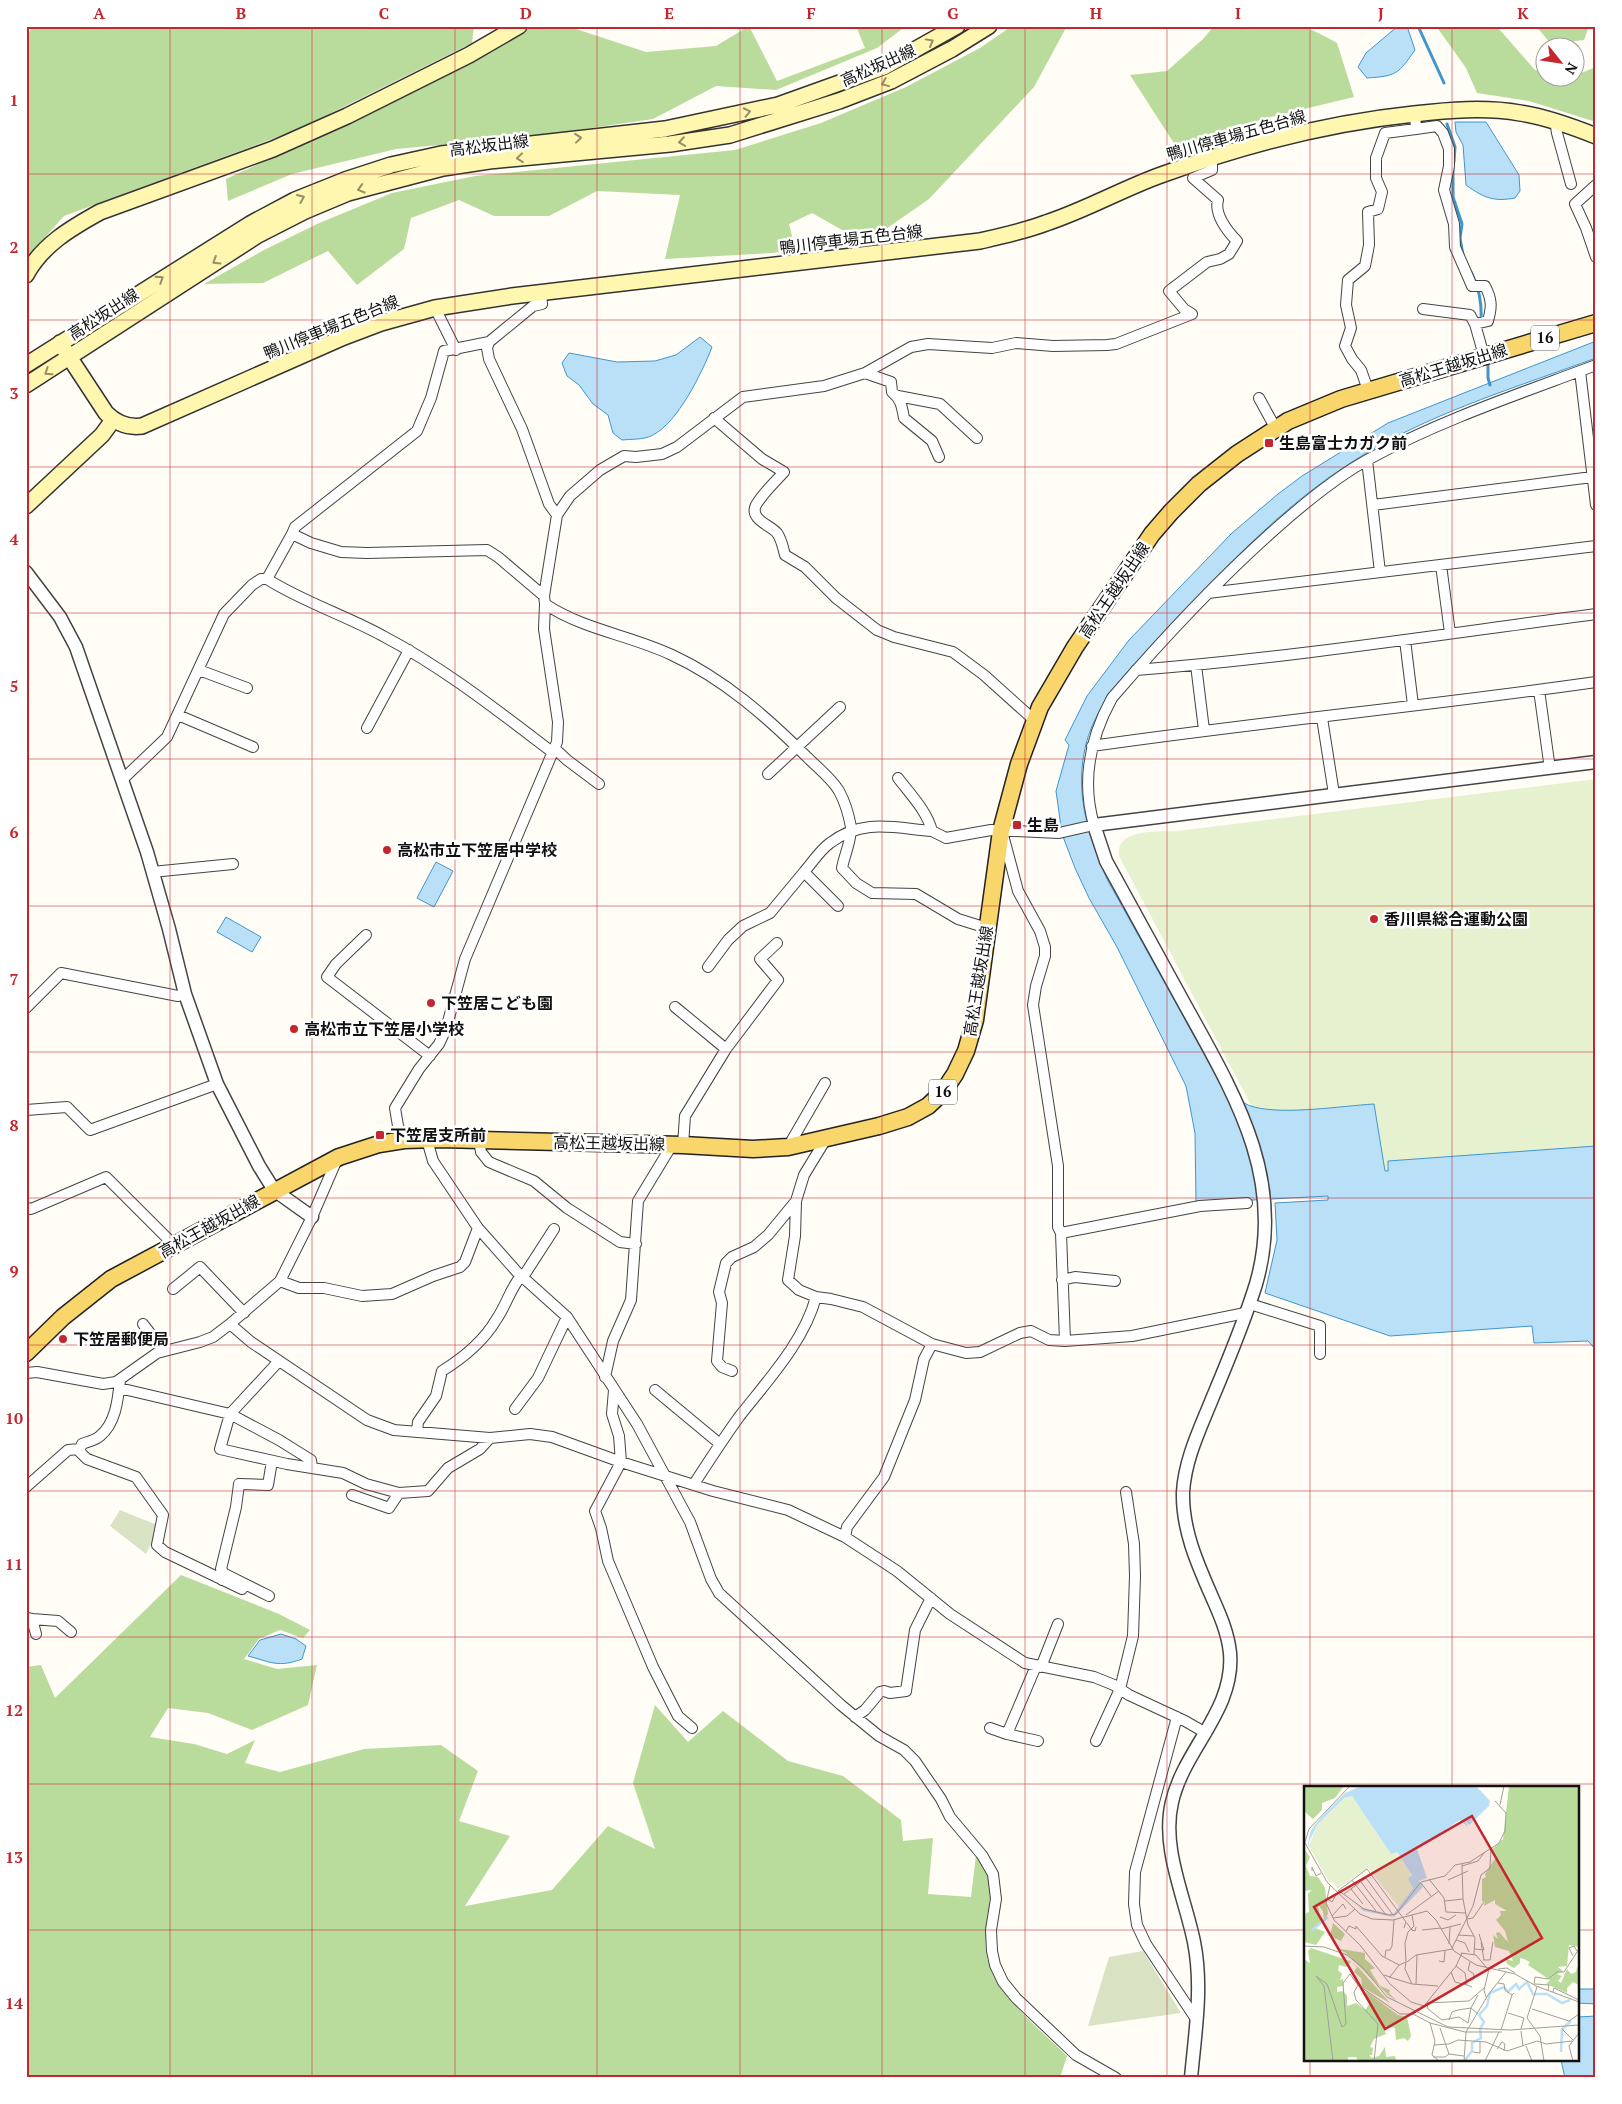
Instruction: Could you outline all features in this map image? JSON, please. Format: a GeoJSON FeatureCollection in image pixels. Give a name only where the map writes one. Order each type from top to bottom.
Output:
{"type":"FeatureCollection","features":[{"type":"Feature","properties":{"kind":"main road"},"geometry":{"type":"LineString","coordinates":[[26,275],[33,262],[52,242],[77,224],[100,212],[273,149],[347,116],[470,55],[518,26]]}},
{"type":"Feature","properties":{"kind":"main road","name":"高松坂出線"},"geometry":{"type":"LineString","coordinates":[[26,365],[250,224],[296,200],[345,180],[391,165],[441,154],[665,129],[778,106],[884,67],[957,26]]}},
{"type":"Feature","properties":{"kind":"main road","name":"高松坂出線"},"geometry":{"type":"LineString","coordinates":[[26,385],[258,235],[304,211],[348,193],[443,168],[489,161],[670,144],[730,135],[839,101],[891,81],[952,49],[989,26]]}},
{"type":"Feature","properties":{"kind":"main road","name":"鴨川停車場五色台線"},"geometry":{"type":"LineString","coordinates":[[112,420],[133,427],[148,424],[344,337],[381,323],[435,308],[541,293],[980,241],[1047,223],[1160,175],[1212,158],[1266,142],[1326,128],[1382,118],[1416,122],[1486,109],[1520,112],[1555,120],[1596,136]]}},
{"type":"Feature","properties":{"kind":"main road","name":"高松王越坂出線"},"geometry":{"type":"LineString","coordinates":[[26,1353],[63,1317],[111,1279],[274,1190],[339,1157],[378,1144],[404,1140],[479,1140],[678,1145],[753,1149],[788,1147],[908,1117],[928,1106],[943,1092],[955,1074],[966,1051],[975,1020],[986,928],[1001,831],[1019,764],[1034,720],[1075,646],[1152,534],[1199,484],[1237,454],[1297,417],[1368,390],[1596,323]]}},
{"type":"Feature","properties":{"kind":"main road"},"geometry":{"type":"LineString","coordinates":[[26,506],[102,436],[112,420],[60,343]]}},
{"type":"Feature","properties":{"kind":"street"},"geometry":{"type":"LineString","coordinates":[[1555,120],[1571,184]]}},
{"type":"Feature","properties":{"kind":"street"},"geometry":{"type":"LineString","coordinates":[[1368,390],[1361,370],[1346,346],[1351,328],[1346,305],[1348,280],[1365,266],[1369,245],[1368,212],[1378,208],[1382,192],[1376,178],[1376,158],[1385,133],[1416,122],[1437,126],[1443,133],[1449,149],[1449,166],[1444,190],[1454,224],[1455,247],[1472,286],[1485,286],[1491,296],[1491,309],[1488,321],[1475,324]]}},
{"type":"Feature","properties":{"kind":"street"},"geometry":{"type":"LineString","coordinates":[[404,1140],[398,1126],[395,1108],[439,1044],[446,1029],[465,959],[556,742],[558,722],[546,646],[545,600],[557,515],[583,483],[624,456],[636,457],[662,454],[677,447],[714,418],[744,398],[824,386],[865,372],[912,347],[928,344],[992,348],[1016,343],[1053,346],[1108,345],[1116,344],[1192,314],[1184,309],[1169,291],[1206,262],[1220,259],[1229,254],[1237,241],[1220,219],[1216,208],[1218,200],[1193,178],[1212,170],[1212,158]]}},
{"type":"Feature","properties":{"kind":"street"},"geometry":{"type":"LineString","coordinates":[[1596,185],[1575,204],[1596,256]]}},
{"type":"Feature","properties":{"kind":"street"},"geometry":{"type":"LineString","coordinates":[[268,578],[295,527],[417,430],[432,398],[444,351],[489,342],[533,306],[542,304],[541,293]]}},
{"type":"Feature","properties":{"kind":"street"},"geometry":{"type":"LineString","coordinates":[[435,308],[456,350]]}},
{"type":"Feature","properties":{"kind":"street"},"geometry":{"type":"LineString","coordinates":[[1424,309],[1470,315],[1489,354]]}},
{"type":"Feature","properties":{"kind":"street"},"geometry":{"type":"LineString","coordinates":[[489,342],[487,348],[489,359],[522,429],[549,504],[557,515]]}},
{"type":"Feature","properties":{"kind":"street"},"geometry":{"type":"LineString","coordinates":[[1191,2078],[1199,1998],[1194,1943],[1170,1842],[1170,1821],[1172,1802],[1180,1780],[1222,1702],[1230,1667],[1230,1654],[1222,1622],[1198,1566],[1189,1538],[1185,1524],[1183,1492],[1185,1471],[1191,1449],[1236,1340],[1259,1270],[1265,1234],[1262,1184],[1253,1141],[1221,1071],[1106,861],[1091,826],[1088,802],[1088,774],[1092,746],[1103,714],[1112,698],[1136,670],[1208,593],[1290,515],[1367,460],[1427,431],[1491,404],[1596,365]]}},
{"type":"Feature","properties":{"kind":"street"},"geometry":{"type":"LineString","coordinates":[[1580,371],[1596,505]]}},
{"type":"Feature","properties":{"kind":"street"},"geometry":{"type":"LineString","coordinates":[[865,372],[891,382],[892,392],[898,396],[940,404],[977,438]]}},
{"type":"Feature","properties":{"kind":"street"},"geometry":{"type":"LineString","coordinates":[[898,396],[904,418],[932,441],[939,458]]}},
{"type":"Feature","properties":{"kind":"street"},"geometry":{"type":"LineString","coordinates":[[1259,398],[1276,429]]}},
{"type":"Feature","properties":{"kind":"street"},"geometry":{"type":"LineString","coordinates":[[714,418],[762,459],[784,472],[755,506],[755,514],[760,522],[770,525],[778,535],[785,555],[805,567],[836,598],[877,630],[894,637],[936,646],[953,652],[984,675],[1034,720]]}},
{"type":"Feature","properties":{"kind":"street"},"geometry":{"type":"LineString","coordinates":[[1367,460],[1380,572]]}},
{"type":"Feature","properties":{"kind":"street"},"geometry":{"type":"LineString","coordinates":[[1373,505],[1592,477]]}},
{"type":"Feature","properties":{"kind":"street"},"geometry":{"type":"LineString","coordinates":[[292,534],[311,543],[341,552],[487,550],[498,557],[561,615],[584,625],[662,650],[680,659],[713,678],[746,701],[798,748],[838,790],[844,802],[851,830],[842,868],[862,888],[872,893],[916,894],[958,920],[986,928]]}},
{"type":"Feature","properties":{"kind":"street"},"geometry":{"type":"LineString","coordinates":[[1208,593],[1596,546]]}},
{"type":"Feature","properties":{"kind":"street"},"geometry":{"type":"LineString","coordinates":[[1441,565],[1450,634]]}},
{"type":"Feature","properties":{"kind":"street"},"geometry":{"type":"LineString","coordinates":[[26,572],[60,617],[76,646],[152,872],[169,929],[185,994],[217,1084],[259,1166],[274,1190],[312,1217]]}},
{"type":"Feature","properties":{"kind":"street"},"geometry":{"type":"LineString","coordinates":[[122,780],[167,737],[224,614],[252,585],[261,579],[268,578],[409,650],[455,679],[599,784]]}},
{"type":"Feature","properties":{"kind":"street"},"geometry":{"type":"LineString","coordinates":[[1136,670],[1196,666],[1596,614]]}},
{"type":"Feature","properties":{"kind":"street"},"geometry":{"type":"LineString","coordinates":[[1405,640],[1413,705]]}},
{"type":"Feature","properties":{"kind":"street"},"geometry":{"type":"LineString","coordinates":[[367,728],[409,650]]}},
{"type":"Feature","properties":{"kind":"street"},"geometry":{"type":"LineString","coordinates":[[1196,666],[1204,730]]}},
{"type":"Feature","properties":{"kind":"street"},"geometry":{"type":"LineString","coordinates":[[199,670],[247,688]]}},
{"type":"Feature","properties":{"kind":"street"},"geometry":{"type":"LineString","coordinates":[[1092,746],[1204,730],[1322,718],[1596,682]]}},
{"type":"Feature","properties":{"kind":"street"},"geometry":{"type":"LineString","coordinates":[[1539,690],[1549,762],[1548,768]]}},
{"type":"Feature","properties":{"kind":"street"},"geometry":{"type":"LineString","coordinates":[[768,774],[840,707]]}},
{"type":"Feature","properties":{"kind":"street"},"geometry":{"type":"LineString","coordinates":[[178,715],[253,747]]}},
{"type":"Feature","properties":{"kind":"street"},"geometry":{"type":"LineString","coordinates":[[1322,718],[1334,794]]}},
{"type":"Feature","properties":{"kind":"street"},"geometry":{"type":"LineString","coordinates":[[708,967],[728,940],[743,926],[770,913],[829,843],[851,830],[868,826],[932,831],[946,838],[991,830],[1060,833],[1091,826],[1596,762]]}},
{"type":"Feature","properties":{"kind":"street"},"geometry":{"type":"LineString","coordinates":[[898,778],[922,810],[930,823],[932,831]]}},
{"type":"Feature","properties":{"kind":"street"},"geometry":{"type":"LineString","coordinates":[[1001,831],[1018,891],[1040,931],[1045,948],[1045,956],[1036,986],[1033,1005],[1058,1166],[1058,1227],[1061,1233],[1065,1341]]}},
{"type":"Feature","properties":{"kind":"street"},"geometry":{"type":"LineString","coordinates":[[152,872],[232,864]]}},
{"type":"Feature","properties":{"kind":"street"},"geometry":{"type":"LineString","coordinates":[[804,872],[838,906]]}},
{"type":"Feature","properties":{"kind":"street"},"geometry":{"type":"LineString","coordinates":[[366,936],[336,964],[327,978],[430,1056]]}},
{"type":"Feature","properties":{"kind":"street"},"geometry":{"type":"LineString","coordinates":[[606,1377],[613,1341],[631,1300],[638,1201],[678,1145],[685,1116],[726,1049],[778,980],[760,959],[777,943]]}},
{"type":"Feature","properties":{"kind":"street"},"geometry":{"type":"LineString","coordinates":[[26,1008],[61,973],[178,996],[185,994]]}},
{"type":"Feature","properties":{"kind":"street"},"geometry":{"type":"LineString","coordinates":[[675,1007],[726,1049]]}},
{"type":"Feature","properties":{"kind":"street"},"geometry":{"type":"LineString","coordinates":[[788,1147],[825,1083]]}},
{"type":"Feature","properties":{"kind":"street"},"geometry":{"type":"LineString","coordinates":[[26,1110],[67,1107],[90,1130],[217,1084]]}},
{"type":"Feature","properties":{"kind":"street"},"geometry":{"type":"LineString","coordinates":[[826,1139],[804,1175],[796,1202],[795,1236],[788,1280],[799,1290],[816,1297],[831,1298],[863,1307],[932,1344],[966,1353],[980,1352],[1020,1333],[1031,1331],[1049,1340],[1065,1341],[1132,1336],[1249,1304],[1320,1326],[1320,1354]]}},
{"type":"Feature","properties":{"kind":"street"},"geometry":{"type":"LineString","coordinates":[[427,1140],[433,1161],[478,1228],[522,1276],[567,1317],[637,1424],[690,1522],[711,1579],[719,1593],[855,1717],[879,1736],[904,1750],[915,1761],[941,1799],[950,1817],[982,1855],[993,1874],[996,1898],[991,1930],[992,1950],[995,1965],[1004,1982],[1016,1998],[1076,2055],[1116,2078]]}},
{"type":"Feature","properties":{"kind":"street"},"geometry":{"type":"LineString","coordinates":[[479,1140],[481,1152],[489,1162],[534,1181],[567,1208],[620,1242],[636,1244]]}},
{"type":"Feature","properties":{"kind":"street"},"geometry":{"type":"LineString","coordinates":[[269,1596],[165,1552],[157,1545],[163,1515],[136,1477],[87,1459],[79,1451],[82,1444],[100,1436],[113,1418],[119,1384],[146,1359],[164,1351],[213,1337],[280,1281],[339,1157]]}},
{"type":"Feature","properties":{"kind":"street"},"geometry":{"type":"LineString","coordinates":[[26,1208],[31,1209],[106,1177],[174,1245]]}},
{"type":"Feature","properties":{"kind":"street"},"geometry":{"type":"LineString","coordinates":[[732,1371],[722,1367],[717,1361],[718,1326],[722,1303],[719,1292],[726,1263],[732,1256],[754,1247],[768,1235],[796,1202]]}},
{"type":"Feature","properties":{"kind":"street"},"geometry":{"type":"LineString","coordinates":[[1061,1233],[1200,1206],[1247,1203]]}},
{"type":"Feature","properties":{"kind":"street"},"geometry":{"type":"LineString","coordinates":[[280,1281],[299,1288],[324,1288],[362,1296],[392,1294],[433,1276],[460,1267],[465,1262],[478,1228]]}},
{"type":"Feature","properties":{"kind":"street"},"geometry":{"type":"LineString","coordinates":[[417,1432],[418,1422],[436,1396],[442,1371],[474,1347],[497,1320],[513,1285],[522,1276],[554,1229]]}},
{"type":"Feature","properties":{"kind":"street"},"geometry":{"type":"LineString","coordinates":[[172,1289],[200,1267],[244,1313]]}},
{"type":"Feature","properties":{"kind":"street"},"geometry":{"type":"LineString","coordinates":[[1062,1280],[1075,1277],[1115,1280]]}},
{"type":"Feature","properties":{"kind":"street"},"geometry":{"type":"LineString","coordinates":[[694,1484],[720,1444],[781,1364],[812,1311],[816,1297]]}},
{"type":"Feature","properties":{"kind":"street"},"geometry":{"type":"LineString","coordinates":[[515,1409],[538,1378],[567,1317]]}},
{"type":"Feature","properties":{"kind":"street"},"geometry":{"type":"LineString","coordinates":[[143,1324],[164,1351]]}},
{"type":"Feature","properties":{"kind":"street"},"geometry":{"type":"LineString","coordinates":[[230,1324],[278,1361],[367,1420],[394,1430],[490,1438],[530,1434],[552,1437],[621,1462],[713,1491],[788,1510],[845,1537],[897,1571],[950,1614],[1025,1663],[1094,1677],[1206,1733]]}},
{"type":"Feature","properties":{"kind":"street"},"geometry":{"type":"LineString","coordinates":[[845,1537],[847,1527],[884,1477],[915,1400],[924,1359],[932,1344]]}},
{"type":"Feature","properties":{"kind":"street"},"geometry":{"type":"LineString","coordinates":[[278,1361],[230,1414],[220,1449],[272,1461],[343,1473],[366,1484],[399,1493],[428,1491],[448,1468],[480,1449],[490,1438]]}},
{"type":"Feature","properties":{"kind":"street"},"geometry":{"type":"LineString","coordinates":[[26,1373],[37,1372],[103,1384],[119,1384],[230,1414],[279,1440],[311,1460],[312,1468]]}},
{"type":"Feature","properties":{"kind":"street"},"geometry":{"type":"LineString","coordinates":[[614,1390],[612,1414],[618,1436],[621,1462],[595,1511],[596,1518],[601,1528],[608,1561],[653,1667],[678,1716],[692,1728]]}},
{"type":"Feature","properties":{"kind":"street"},"geometry":{"type":"LineString","coordinates":[[655,1390],[720,1444]]}},
{"type":"Feature","properties":{"kind":"street"},"geometry":{"type":"LineString","coordinates":[[26,1487],[68,1450],[80,1449]]}},
{"type":"Feature","properties":{"kind":"street"},"geometry":{"type":"LineString","coordinates":[[242,1589],[223,1576],[221,1569],[236,1507],[239,1484],[268,1485],[272,1461]]}},
{"type":"Feature","properties":{"kind":"street"},"geometry":{"type":"LineString","coordinates":[[1096,1741],[1120,1689],[1133,1636],[1134,1544],[1126,1492]]}},
{"type":"Feature","properties":{"kind":"street"},"geometry":{"type":"LineString","coordinates":[[352,1495],[390,1508],[399,1493]]}},
{"type":"Feature","properties":{"kind":"street"},"geometry":{"type":"LineString","coordinates":[[855,1717],[865,1710],[880,1692],[884,1690],[890,1693],[906,1692],[915,1630],[931,1598]]}},
{"type":"Feature","properties":{"kind":"street"},"geometry":{"type":"LineString","coordinates":[[36,1634],[29,1619],[58,1621],[72,1632]]}},
{"type":"Feature","properties":{"kind":"street"},"geometry":{"type":"LineString","coordinates":[[1007,1734],[1058,1624]]}},
{"type":"Feature","properties":{"kind":"street"},"geometry":{"type":"LineString","coordinates":[[1177,1717],[1135,1872],[1134,1904],[1137,1925],[1146,1944],[1196,2019]]}},
{"type":"Feature","properties":{"kind":"street"},"geometry":{"type":"LineString","coordinates":[[990,1728],[1038,1741]]}},
{"type":"Feature","properties":{"kind":"green space"},"geometry":{"type":"Polygon","coordinates":[[[32,26],[474,26],[472,43],[299,129],[64,216],[26,259],[26,40],[32,26]]]}},
{"type":"Feature","properties":{"kind":"green space"},"geometry":{"type":"Polygon","coordinates":[[[534,26],[567,26],[646,52],[716,46],[749,26],[777,81],[865,48],[856,26],[906,26],[877,48],[776,90],[716,86],[653,119],[537,136],[396,149],[292,174],[228,201],[226,179],[404,97],[534,26]]]}},
{"type":"Feature","properties":{"kind":"green space"},"geometry":{"type":"Polygon","coordinates":[[[1012,26],[1067,26],[1034,87],[929,199],[873,238],[851,235],[812,213],[789,224],[795,248],[773,253],[665,259],[680,195],[597,191],[549,216],[494,216],[459,200],[411,218],[404,249],[357,285],[328,251],[263,283],[204,284],[264,250],[317,224],[392,193],[475,176],[735,150],[821,123],[906,87],[980,48],[1012,26]]]}},
{"type":"Feature","properties":{"kind":"green space"},"geometry":{"type":"Polygon","coordinates":[[[1214,26],[1270,26],[1272,29],[1299,26],[1321,34],[1337,43],[1354,97],[1263,119],[1177,148],[1130,75],[1167,71],[1203,39],[1214,26]]]}},
{"type":"Feature","properties":{"kind":"green space"},"geometry":{"type":"Polygon","coordinates":[[[1436,26],[1493,26],[1500,30],[1534,69],[1534,88],[1584,88],[1584,72],[1596,67],[1596,122],[1529,101],[1477,93],[1466,68],[1436,26]]]}},
{"type":"Feature","properties":{"kind":"green space"},"geometry":{"type":"Polygon","coordinates":[[[1536,26],[1589,26],[1584,40],[1584,38],[1546,38],[1536,26]]]}},
{"type":"Feature","properties":{"kind":"green space","name":"香川県総合運動公園"},"geometry":{"type":"Polygon","coordinates":[[[1596,779],[1596,1146],[1388,1161],[1388,1171],[1384,1171],[1279,1111],[1252,1107],[1119,856],[1120,847],[1124,840],[1140,833],[1177,831],[1596,779]]]}},
{"type":"Feature","properties":{"kind":"green space"},"geometry":{"type":"Polygon","coordinates":[[[120,1510],[157,1525],[154,1538],[146,1554],[110,1526],[120,1510]]]}},
{"type":"Feature","properties":{"kind":"green space"},"geometry":{"type":"Polygon","coordinates":[[[181,1575],[279,1614],[310,1630],[303,1638],[280,1630],[259,1639],[244,1659],[277,1669],[317,1665],[308,1705],[252,1730],[208,1713],[168,1708],[150,1737],[194,1744],[227,1754],[255,1740],[245,1763],[280,1772],[364,1749],[441,1745],[478,1771],[459,1821],[510,1836],[465,1906],[552,1890],[608,1826],[655,1849],[633,1783],[655,1705],[688,1742],[723,1711],[788,1761],[843,1776],[901,1820],[903,1841],[933,1838],[928,1894],[971,1897],[976,1855],[986,1870],[990,1882],[986,1951],[990,1966],[1006,1994],[1067,2056],[1060,2078],[26,2078],[26,1667],[41,1665],[55,1698],[181,1575]]]}},
{"type":"Feature","properties":{"kind":"green space"},"geometry":{"type":"Polygon","coordinates":[[[1143,1951],[1181,2013],[1088,2026],[1109,1957],[1143,1951]]]}},
{"type":"Feature","properties":{"kind":"water"},"geometry":{"type":"Polygon","coordinates":[[[1398,26],[1407,26],[1415,50],[1405,64],[1391,75],[1367,78],[1358,67],[1366,53],[1398,26]]]}},
{"type":"Feature","properties":{"kind":"water"},"geometry":{"type":"Polygon","coordinates":[[[1455,122],[1486,122],[1519,175],[1520,191],[1515,198],[1489,198],[1466,185],[1463,145],[1456,132],[1455,122]]]}},
{"type":"Feature","properties":{"kind":"water"},"geometry":{"type":"Polygon","coordinates":[[[700,337],[712,347],[688,396],[662,429],[642,439],[622,440],[613,433],[608,415],[593,404],[579,385],[567,376],[562,363],[569,353],[617,362],[655,361],[676,355],[700,337]]]}},
{"type":"Feature","properties":{"kind":"water"},"geometry":{"type":"Polygon","coordinates":[[[1596,341],[1596,358],[1424,423],[1370,451],[1314,488],[1288,509],[1239,555],[1132,667],[1109,696],[1100,711],[1086,744],[1083,762],[1082,796],[1089,830],[1107,879],[1218,1079],[1239,1099],[1254,1107],[1281,1110],[1374,1104],[1385,1171],[1388,1171],[1388,1161],[1596,1146],[1596,1350],[1588,1341],[1534,1343],[1532,1326],[1390,1336],[1265,1293],[1277,1240],[1275,1203],[1328,1200],[1328,1196],[1196,1203],[1195,1133],[1186,1086],[1117,947],[1089,898],[1062,834],[1056,791],[1069,745],[1065,740],[1087,696],[1129,640],[1232,533],[1278,494],[1302,476],[1388,423],[1596,341]]]}},
{"type":"Feature","properties":{"kind":"water"},"geometry":{"type":"Polygon","coordinates":[[[436,862],[453,871],[434,907],[417,898],[436,862]]]}},
{"type":"Feature","properties":{"kind":"water"},"geometry":{"type":"Polygon","coordinates":[[[226,917],[261,937],[252,952],[217,932],[226,917]]]}},
{"type":"Feature","properties":{"kind":"water"},"geometry":{"type":"Polygon","coordinates":[[[281,1634],[296,1639],[306,1646],[302,1659],[280,1664],[248,1656],[260,1640],[281,1634]]]}},
{"type":"Feature","properties":{"kind":"water"},"geometry":{"type":"Polygon","coordinates":[[[1580,1989],[1596,1989],[1596,2004],[1580,2003],[1580,1989]]]}},
{"type":"Feature","properties":{"kind":"water"},"geometry":{"type":"Polygon","coordinates":[[[1596,2016],[1596,2078],[1565,2078],[1561,2062],[1580,2062],[1580,2017],[1596,2016]]]}},
{"type":"Feature","properties":{"kind":"waterway"},"geometry":{"type":"LineString","coordinates":[[1418,26],[1444,83]]}},
{"type":"Feature","properties":{"kind":"waterway"},"geometry":{"type":"LineString","coordinates":[[1447,124],[1455,147],[1454,162]]}},
{"type":"Feature","properties":{"kind":"waterway"},"geometry":{"type":"LineString","coordinates":[[1453,168],[1453,197],[1462,224],[1460,238],[1463,255]]}},
{"type":"Feature","properties":{"kind":"waterway"},"geometry":{"type":"LineString","coordinates":[[1471,272],[1479,296],[1481,321]]}},
{"type":"Feature","properties":{"kind":"waterway"},"geometry":{"type":"LineString","coordinates":[[1488,361],[1490,385]]}},
{"type":"Feature","properties":{"kind":"place","name":"生島富士カガク前"},"geometry":{"type":"Point","coordinates":[1269,443]}},
{"type":"Feature","properties":{"kind":"place","name":"生島"},"geometry":{"type":"Point","coordinates":[1017,825]}},
{"type":"Feature","properties":{"kind":"place","name":"高松市立下笠居中学校"},"geometry":{"type":"Point","coordinates":[387,850]}},
{"type":"Feature","properties":{"kind":"place","name":"香川県総合運動公園"},"geometry":{"type":"Point","coordinates":[1374,919]}},
{"type":"Feature","properties":{"kind":"place","name":"下笠居こども園"},"geometry":{"type":"Point","coordinates":[431,1003]}},
{"type":"Feature","properties":{"kind":"place","name":"高松市立下笠居小学校"},"geometry":{"type":"Point","coordinates":[294,1029]}},
{"type":"Feature","properties":{"kind":"place","name":"下笠居支所前"},"geometry":{"type":"Point","coordinates":[380,1135]}},
{"type":"Feature","properties":{"kind":"place","name":"下笠居郵便局"},"geometry":{"type":"Point","coordinates":[63,1339]}}]}
